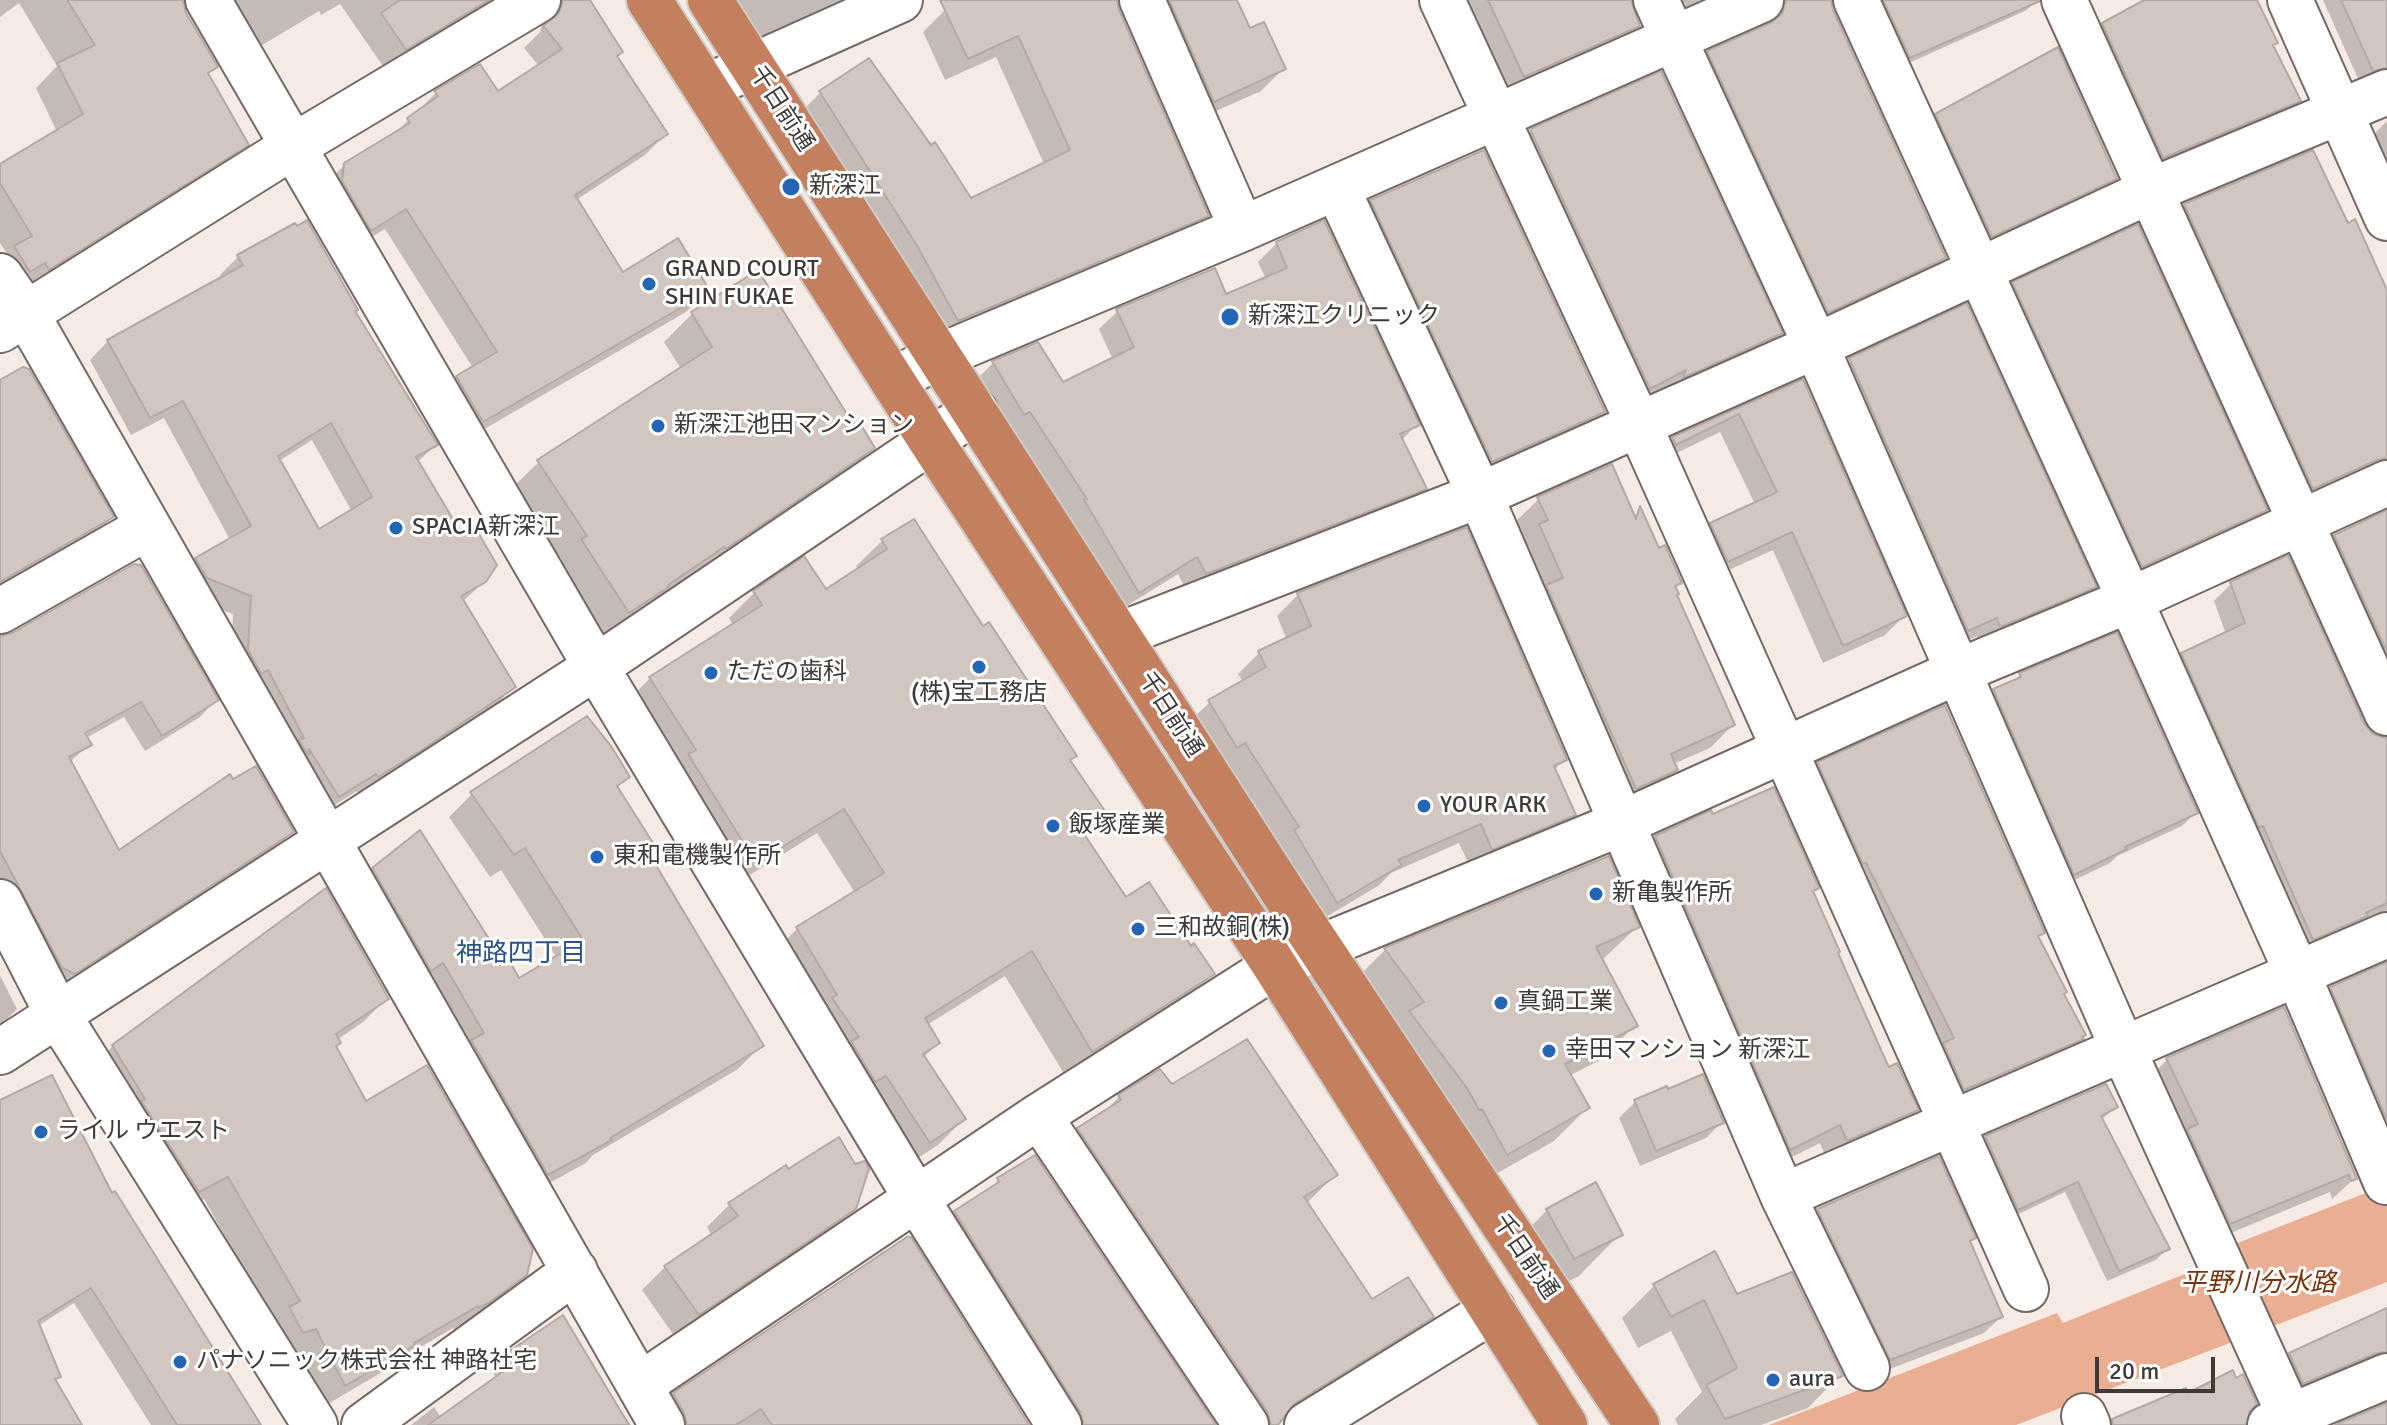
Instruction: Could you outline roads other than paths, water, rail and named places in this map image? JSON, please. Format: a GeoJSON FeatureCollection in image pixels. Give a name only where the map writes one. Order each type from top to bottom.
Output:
{"type":"FeatureCollection","features":[{"type":"Feature","properties":{"kind":"highway","name":"千日前通"},"geometry":{"type":"LineString","coordinates":[[649,0],[931,441],[1275,966],[1565,1425]]}},
{"type":"Feature","properties":{"kind":"highway","name":"千日前通"},"geometry":{"type":"LineString","coordinates":[[710,0],[1319,947],[1637,1425]]}},
{"type":"Feature","properties":{"kind":"street"},"geometry":{"type":"LineString","coordinates":[[208,0],[596,667],[916,1198],[1059,1425]]}},
{"type":"Feature","properties":{"kind":"street"},"geometry":{"type":"LineString","coordinates":[[13,321],[292,147],[538,0]]}},
{"type":"Feature","properties":{"kind":"street"},"geometry":{"type":"LineString","coordinates":[[706,87],[900,0]]}},
{"type":"Feature","properties":{"kind":"street"},"geometry":{"type":"LineString","coordinates":[[1142,0],[1242,229]]}},
{"type":"Feature","properties":{"kind":"street"},"geometry":{"type":"LineString","coordinates":[[1442,0],[1639,425],[2026,1289]]}},
{"type":"Feature","properties":{"kind":"street"},"geometry":{"type":"LineString","coordinates":[[893,380],[940,356],[1495,118],[1664,19],[1761,0]]}},
{"type":"Feature","properties":{"kind":"street"},"geometry":{"type":"LineString","coordinates":[[1856,0],[2130,600],[2298,975],[2386,1182]]}},
{"type":"Feature","properties":{"kind":"street"},"geometry":{"type":"LineString","coordinates":[[2064,0],[2387,713]]}},
{"type":"Feature","properties":{"kind":"street"},"geometry":{"type":"LineString","coordinates":[[2290,0],[2387,218]]}},
{"type":"Feature","properties":{"kind":"street"},"geometry":{"type":"LineString","coordinates":[[1664,19],[1816,346],[2123,1049],[2257,1343],[2285,1422],[2387,1376]]}},
{"type":"Feature","properties":{"kind":"street"},"geometry":{"type":"LineString","coordinates":[[1119,635],[1480,495],[1816,346],[2150,191],[2387,92]]}},
{"type":"Feature","properties":{"kind":"street"},"geometry":{"type":"LineString","coordinates":[[1337,188],[1480,495],[1783,1196],[1867,1368]]}},
{"type":"Feature","properties":{"kind":"street"},"geometry":{"type":"LineString","coordinates":[[0,276],[13,321],[148,527],[662,1425]]}},
{"type":"Feature","properties":{"kind":"street"},"geometry":{"type":"LineString","coordinates":[[0,1052],[596,667],[975,411]]}},
{"type":"Feature","properties":{"kind":"street"},"geometry":{"type":"LineString","coordinates":[[640,1385],[1039,1116],[1275,966],[1622,823],[1957,672],[2130,600],[2387,483]]}},
{"type":"Feature","properties":{"kind":"street"},"geometry":{"type":"LineString","coordinates":[[0,611],[148,527]]}},
{"type":"Feature","properties":{"kind":"street"},"geometry":{"type":"LineString","coordinates":[[0,902],[58,1015],[315,1425]]}},
{"type":"Feature","properties":{"kind":"street"},"geometry":{"type":"LineString","coordinates":[[1783,1196],[2387,935]]}},
{"type":"Feature","properties":{"kind":"street"},"geometry":{"type":"LineString","coordinates":[[1039,1116],[1246,1425]]}},
{"type":"Feature","properties":{"kind":"street"},"geometry":{"type":"LineString","coordinates":[[364,1425],[575,1271]]}},
{"type":"Feature","properties":{"kind":"street"},"geometry":{"type":"LineString","coordinates":[[1307,1425],[1493,1310]]}},
{"type":"Feature","properties":{"kind":"water","name":"平野川分水路"},"geometry":{"type":"Polygon","coordinates":[[[2379,1188],[2387,1191],[2387,1282],[2016,1425],[1769,1425],[2057,1313],[2063,1323],[2207,1265],[2204,1256],[2379,1188]]]}},
{"type":"Feature","properties":{"kind":"place","name":"新深江"},"geometry":{"type":"Point","coordinates":[791,187]}},
{"type":"Feature","properties":{"kind":"place","name":"GRAND COURT SHIN FUKAE"},"geometry":{"type":"Point","coordinates":[649,284]}},
{"type":"Feature","properties":{"kind":"place","name":"新深江クリニック"},"geometry":{"type":"Point","coordinates":[1230,317]}},
{"type":"Feature","properties":{"kind":"place","name":"新深江池田マンション"},"geometry":{"type":"Point","coordinates":[658,426]}},
{"type":"Feature","properties":{"kind":"place","name":"SPACIA新深江"},"geometry":{"type":"Point","coordinates":[396,528]}},
{"type":"Feature","properties":{"kind":"place","name":"(株)宝工務店"},"geometry":{"type":"Point","coordinates":[979,667]}},
{"type":"Feature","properties":{"kind":"place","name":"ただの歯科"},"geometry":{"type":"Point","coordinates":[711,673]}},
{"type":"Feature","properties":{"kind":"place","name":"YOUR ARK"},"geometry":{"type":"Point","coordinates":[1424,806]}},
{"type":"Feature","properties":{"kind":"place","name":"飯塚産業"},"geometry":{"type":"Point","coordinates":[1053,826]}},
{"type":"Feature","properties":{"kind":"place","name":"東和電機製作所"},"geometry":{"type":"Point","coordinates":[597,857]}},
{"type":"Feature","properties":{"kind":"place","name":"新亀製作所"},"geometry":{"type":"Point","coordinates":[1596,894]}},
{"type":"Feature","properties":{"kind":"place","name":"三和故銅(株)"},"geometry":{"type":"Point","coordinates":[1138,929]}},
{"type":"Feature","properties":{"kind":"place","name":"真鍋工業"},"geometry":{"type":"Point","coordinates":[1501,1003]}},
{"type":"Feature","properties":{"kind":"place","name":"幸田マンション 新深江"},"geometry":{"type":"Point","coordinates":[1549,1051]}},
{"type":"Feature","properties":{"kind":"place","name":"ライル ウエスト"},"geometry":{"type":"Point","coordinates":[41,1132]}},
{"type":"Feature","properties":{"kind":"place","name":"パナソニック株式会社 神路社宅"},"geometry":{"type":"Point","coordinates":[180,1362]}},
{"type":"Feature","properties":{"kind":"place","name":"aura"},"geometry":{"type":"Point","coordinates":[1773,1380]}},
{"type":"Feature","properties":{"kind":"district","name":"神路四丁目"},"geometry":{"type":"Point","coordinates":[521,954]}}]}
